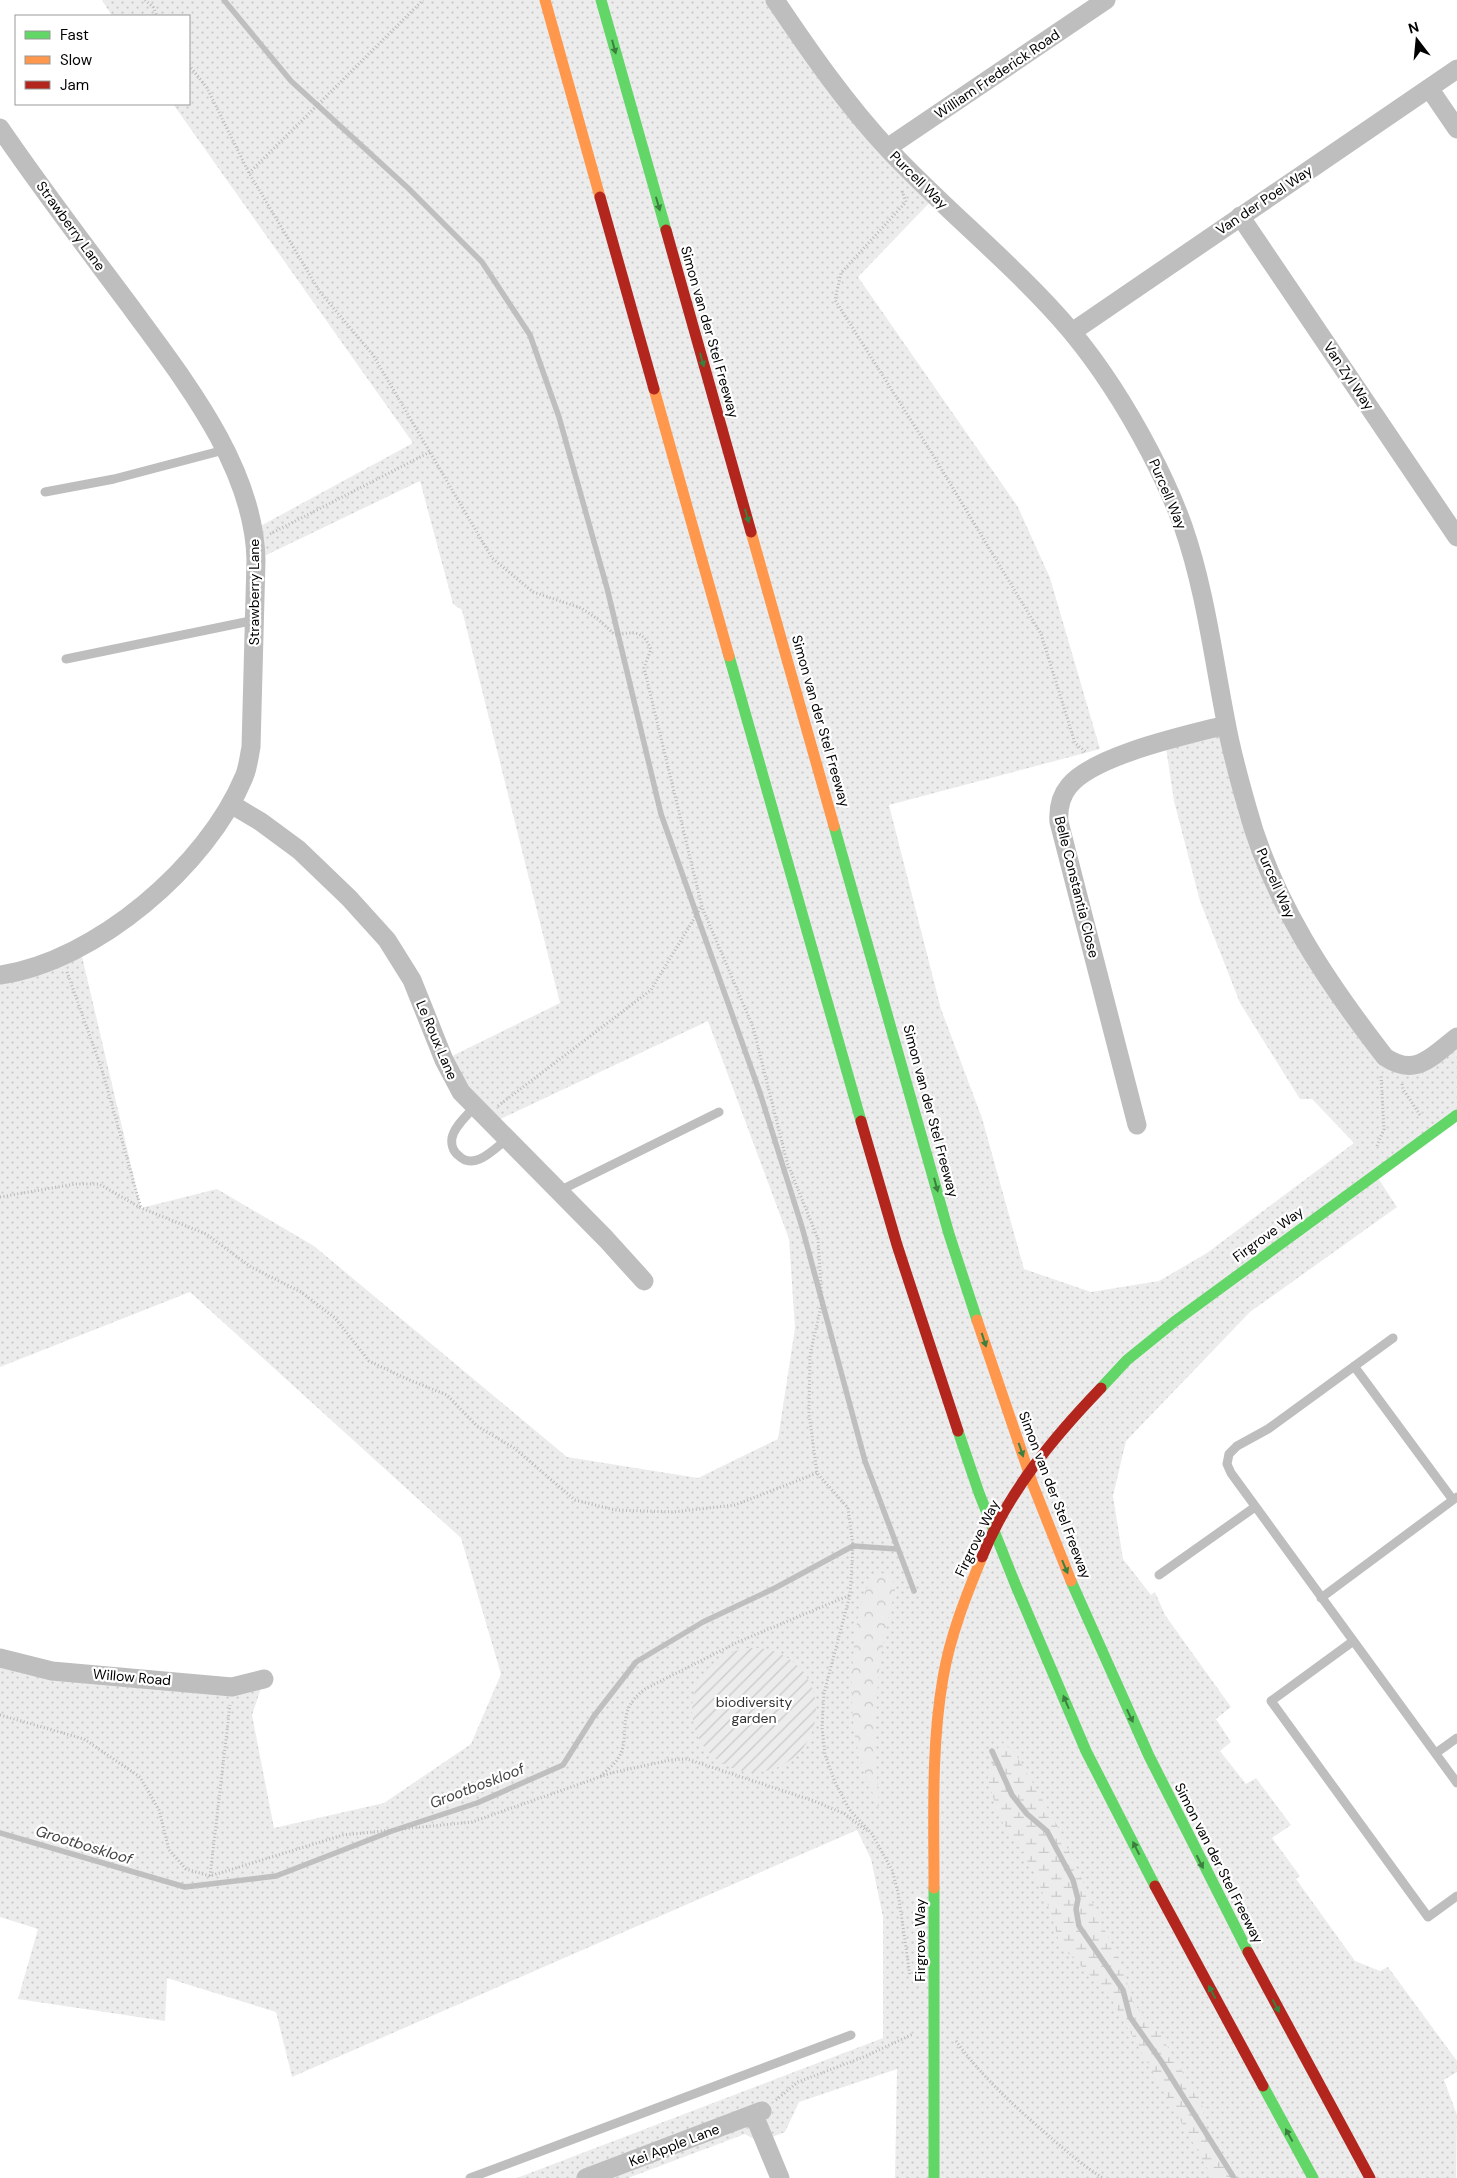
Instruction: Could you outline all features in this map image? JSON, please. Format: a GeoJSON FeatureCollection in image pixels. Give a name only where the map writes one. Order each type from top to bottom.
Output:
{"type":"FeatureCollection","features":[{"type":"Feature","properties":{"kind":"main road"},"geometry":{"type":"LineString","coordinates":[[545,0],[742,703],[897,1245],[979,1493],[1086,1751],[1164,1903],[1313,2178]]}},
{"type":"Feature","properties":{"kind":"main road","name":"Simon van der Stel Freeway"},"geometry":{"type":"LineString","coordinates":[[602,0],[949,1234],[1043,1513],[1107,1667],[1175,1813],[1245,1949],[1370,2178]]}},
{"type":"Feature","properties":{"kind":"main road","name":"Firgrove Way"},"geometry":{"type":"LineString","coordinates":[[934,2178],[934,1750],[940,1695],[954,1633],[971,1584],[1000,1520],[1036,1461],[1063,1426],[1127,1360],[1174,1322],[1457,1115]]}},
{"type":"Feature","properties":{"kind":"street","name":"Purcell Way"},"geometry":{"type":"LineString","coordinates":[[775,0],[815,60],[856,113],[887,148],[935,197],[1044,301],[1072,332],[1095,363],[1150,451],[1182,524],[1206,611],[1226,725],[1247,809],[1276,889],[1302,939],[1325,976],[1385,1057],[1396,1065],[1407,1067]]}},
{"type":"Feature","properties":{"kind":"street","name":"William Frederick Road"},"geometry":{"type":"LineString","coordinates":[[887,148],[1081,7],[1106,0]]}},
{"type":"Feature","properties":{"kind":"street","name":"Van der Poel Way"},"geometry":{"type":"LineString","coordinates":[[1072,332],[1457,69]]}},
{"type":"Feature","properties":{"kind":"street"},"geometry":{"type":"LineString","coordinates":[[1429,88],[1457,129]]}},
{"type":"Feature","properties":{"kind":"street","name":"Strawberry Lane"},"geometry":{"type":"LineString","coordinates":[[0,974],[46,963],[80,948],[145,904],[176,876],[199,848],[230,804],[245,776],[251,747],[256,541],[249,510],[236,474],[192,392],[1,130]]}},
{"type":"Feature","properties":{"kind":"street","name":"Van Zyl Way"},"geometry":{"type":"LineString","coordinates":[[1240,216],[1457,537]]}},
{"type":"Feature","properties":{"kind":"street","name":"Belle Constantia Close"},"geometry":{"type":"LineString","coordinates":[[1137,1125],[1058,809],[1068,787],[1076,779],[1098,766],[1165,740],[1226,725]]}},
{"type":"Feature","properties":{"kind":"street","name":"Le Roux Lane"},"geometry":{"type":"LineString","coordinates":[[230,804],[261,822],[300,850],[349,898],[387,940],[412,980],[444,1060],[460,1092],[606,1239],[644,1282]]}},
{"type":"Feature","properties":{"kind":"street"},"geometry":{"type":"LineString","coordinates":[[1407,1067],[1418,1065],[1457,1038]]}},
{"type":"Feature","properties":{"kind":"street","name":"Willow Road"},"geometry":{"type":"LineString","coordinates":[[0,1658],[52,1670],[232,1687],[264,1679]]}},
{"type":"Feature","properties":{"kind":"street"},"geometry":{"type":"LineString","coordinates":[[758,2113],[780,2178]]}},
{"type":"Feature","properties":{"kind":"street","name":"Kei Apple Lane"},"geometry":{"type":"LineString","coordinates":[[586,2178],[758,2113]]}},
{"type":"Feature","properties":{"kind":"lane"},"geometry":{"type":"LineString","coordinates":[[45,492],[114,478],[224,450]]}},
{"type":"Feature","properties":{"kind":"lane"},"geometry":{"type":"LineString","coordinates":[[66,659],[255,620]]}},
{"type":"Feature","properties":{"kind":"lane"},"geometry":{"type":"LineString","coordinates":[[480,1111],[455,1130],[452,1146],[456,1153],[465,1160],[475,1161],[507,1139]]}},
{"type":"Feature","properties":{"kind":"lane"},"geometry":{"type":"LineString","coordinates":[[559,1192],[719,1112]]}},
{"type":"Feature","properties":{"kind":"lane"},"geometry":{"type":"LineString","coordinates":[[1393,1338],[1268,1429],[1237,1446],[1228,1454],[1226,1464],[1320,1598],[1457,1783]]}},
{"type":"Feature","properties":{"kind":"lane"},"geometry":{"type":"LineString","coordinates":[[1320,1598],[1455,1498],[1354,1366]]}},
{"type":"Feature","properties":{"kind":"lane"},"geometry":{"type":"LineString","coordinates":[[1159,1575],[1255,1507]]}},
{"type":"Feature","properties":{"kind":"lane"},"geometry":{"type":"LineString","coordinates":[[1352,1642],[1271,1701],[1428,1917],[1457,1896]]}},
{"type":"Feature","properties":{"kind":"lane"},"geometry":{"type":"LineString","coordinates":[[1436,1754],[1457,1738]]}},
{"type":"Feature","properties":{"kind":"lane"},"geometry":{"type":"LineString","coordinates":[[470,2178],[851,2035]]}},
{"type":"Feature","properties":{"kind":"path"},"geometry":{"type":"LineString","coordinates":[[145,0],[153,7],[157,15]]}},
{"type":"Feature","properties":{"kind":"path"},"geometry":{"type":"LineString","coordinates":[[249,173],[424,0]]}},
{"type":"Feature","properties":{"kind":"path"},"geometry":{"type":"LineString","coordinates":[[190,67],[206,88],[249,173],[320,292],[373,355],[492,558],[533,592],[581,608],[599,620],[615,636],[635,632],[645,636],[651,649],[644,668],[702,906],[754,1027],[787,1162],[818,1238],[822,1302],[810,1355],[809,1414],[817,1473],[848,1508],[854,1546],[850,1594],[824,1693],[822,1727],[825,1755],[835,1782],[849,1808],[872,1834],[892,1870],[898,1892],[910,1977]]}},
{"type":"Feature","properties":{"kind":"path"},"geometry":{"type":"LineString","coordinates":[[900,184],[906,202],[841,273],[835,300],[931,452],[1040,634],[1075,743],[1098,766]]}},
{"type":"Feature","properties":{"kind":"path"},"geometry":{"type":"LineString","coordinates":[[256,541],[430,452]]}},
{"type":"Feature","properties":{"kind":"path"},"geometry":{"type":"LineString","coordinates":[[480,1111],[651,990],[702,906]]}},
{"type":"Feature","properties":{"kind":"path"},"geometry":{"type":"LineString","coordinates":[[46,963],[66,970],[102,1070],[141,1208]]}},
{"type":"Feature","properties":{"kind":"path"},"geometry":{"type":"LineString","coordinates":[[1376,1154],[1377,1142],[1384,1129],[1381,1072],[1385,1057]]}},
{"type":"Feature","properties":{"kind":"path"},"geometry":{"type":"LineString","coordinates":[[1407,1067],[1402,1078],[1403,1089],[1423,1119]]}},
{"type":"Feature","properties":{"kind":"path"},"geometry":{"type":"LineString","coordinates":[[0,1197],[75,1184],[99,1184],[141,1208],[206,1234],[251,1266],[301,1292],[335,1318],[369,1361],[407,1380],[447,1395],[478,1426],[514,1448],[574,1500],[615,1510],[672,1512],[700,1509],[735,1505],[817,1473]]}},
{"type":"Feature","properties":{"kind":"path"},"geometry":{"type":"LineString","coordinates":[[598,1778],[617,1760],[624,1740],[624,1721],[634,1698],[646,1689],[738,1642],[850,1594]]}},
{"type":"Feature","properties":{"kind":"path"},"geometry":{"type":"LineString","coordinates":[[210,1876],[232,1687]]}},
{"type":"Feature","properties":{"kind":"path"},"geometry":{"type":"LineString","coordinates":[[0,1715],[84,1739],[140,1777],[159,1810],[169,1850],[186,1869],[210,1876],[343,1835],[472,1822],[598,1778],[641,1766],[687,1759],[814,1801],[845,1814],[872,1834]]}},
{"type":"Feature","properties":{"kind":"path"},"geometry":{"type":"LineString","coordinates":[[758,2113],[798,2082],[866,2056],[918,2031]]}},
{"type":"Feature","properties":{"kind":"path"},"geometry":{"type":"LineString","coordinates":[[955,2040],[981,2074],[1011,2104],[1103,2178]]}},
{"type":"Feature","properties":{"kind":"green space"},"geometry":{"type":"Polygon","coordinates":[[[102,0],[775,0],[935,197],[858,277],[1018,507],[1050,578],[1100,749],[889,805],[941,1009],[982,1118],[1024,1269],[1091,1292],[1159,1281],[1207,1253],[1354,1143],[1312,1099],[1300,1099],[1240,1003],[1200,901],[1174,801],[1165,741],[1226,725],[1276,889],[1397,1065],[1457,1037],[1457,1115],[1376,1175],[1397,1207],[1250,1312],[1126,1441],[1113,1496],[1123,1559],[1151,1595],[1155,1592],[1165,1615],[1231,1707],[1216,1719],[1231,1742],[1220,1751],[1246,1784],[1256,1778],[1291,1825],[1272,1838],[1300,1876],[1296,1879],[1355,1961],[1380,1971],[1388,1967],[1457,2061],[1457,2072],[1444,2080],[1457,2115],[1456,2178],[895,2178],[897,2069],[799,2102],[785,2132],[759,2142],[745,2134],[628,2178],[517,2178],[883,2038],[883,1917],[871,1859],[857,1830],[292,2077],[276,2012],[167,1978],[165,2021],[18,1999],[38,1929],[0,1917],[0,1658],[52,1671],[264,1679],[252,1715],[274,1828],[384,1803],[471,1744],[501,1674],[461,1538],[190,1292],[0,1367],[0,975],[80,948],[141,1208],[217,1189],[314,1246],[567,1457],[698,1478],[778,1439],[795,1328],[789,1239],[708,1021],[492,1123],[444,1060],[560,1003],[462,610],[453,604],[420,481],[256,560],[253,530],[413,443],[174,105],[190,105],[190,15],[111,15],[102,0]]]}},
{"type":"Feature","properties":{"kind":"green space"},"geometry":{"type":"Polygon","coordinates":[[[879,1573],[887,1574],[896,1586],[883,1643],[878,1680],[876,1735],[879,1809],[859,1755],[855,1736],[852,1680],[859,1612],[864,1594],[871,1581],[879,1573]]]}},
{"type":"Feature","properties":{"kind":"green space","name":"biodiversity garden"},"geometry":{"type":"Polygon","coordinates":[[[754,1648],[778,1653],[798,1666],[811,1686],[816,1710],[811,1734],[798,1754],[778,1767],[754,1772],[730,1767],[710,1754],[697,1734],[692,1710],[697,1686],[710,1666],[730,1653],[754,1648]]]}},
{"type":"Feature","properties":{"kind":"green space"},"geometry":{"type":"Polygon","coordinates":[[[1001,1742],[1015,1753],[1055,1821],[1124,1972],[1133,2003],[1159,2032],[1203,2108],[1204,2132],[1234,2178],[1213,2178],[1108,1993],[1060,1945],[1050,1910],[1033,1870],[998,1815],[988,1778],[1001,1742]]]}},
{"type":"Feature","properties":{"kind":"waterway"},"geometry":{"type":"LineString","coordinates":[[224,0],[291,81],[408,188],[482,262],[530,335],[559,417],[607,588],[661,814],[760,1093],[802,1227],[865,1461],[914,1591]]}},
{"type":"Feature","properties":{"kind":"waterway","name":"Grootboskloof"},"geometry":{"type":"LineString","coordinates":[[0,1833],[185,1887],[276,1876],[392,1831],[477,1803],[563,1765],[594,1716],[636,1662],[703,1622],[775,1588],[853,1546],[897,1549]]}},
{"type":"Feature","properties":{"kind":"waterway"},"geometry":{"type":"LineString","coordinates":[[992,1751],[1012,1795],[1027,1814],[1047,1831],[1073,1880],[1078,1899],[1076,1909],[1079,1926],[1123,1990],[1130,2017],[1161,2061],[1234,2178]]}},
{"type":"Feature","properties":{"kind":"traffic: fast"},"geometry":{"type":"LineString","coordinates":[[601,0],[666,230]]}},
{"type":"Feature","properties":{"kind":"traffic: fast"},"geometry":{"type":"LineString","coordinates":[[729,656],[861,1121]]}},
{"type":"Feature","properties":{"kind":"traffic: fast"},"geometry":{"type":"LineString","coordinates":[[834,826],[949,1234],[977,1320]]}},
{"type":"Feature","properties":{"kind":"traffic: fast"},"geometry":{"type":"LineString","coordinates":[[1101,1388],[1127,1360],[1174,1322],[1457,1115]]}},
{"type":"Feature","properties":{"kind":"traffic: fast"},"geometry":{"type":"LineString","coordinates":[[958,1431],[979,1493],[1016,1586],[1086,1751],[1155,1886]]}},
{"type":"Feature","properties":{"kind":"traffic: fast"},"geometry":{"type":"LineString","coordinates":[[1071,1581],[1149,1756],[1248,1952]]}},
{"type":"Feature","properties":{"kind":"traffic: fast"},"geometry":{"type":"LineString","coordinates":[[934,1888],[934,2178]]}},
{"type":"Feature","properties":{"kind":"traffic: fast"},"geometry":{"type":"LineString","coordinates":[[1263,2086],[1313,2178]]}},
{"type":"Feature","properties":{"kind":"traffic: slow"},"geometry":{"type":"LineString","coordinates":[[545,0],[600,197]]}},
{"type":"Feature","properties":{"kind":"traffic: slow"},"geometry":{"type":"LineString","coordinates":[[654,389],[729,656]]}},
{"type":"Feature","properties":{"kind":"traffic: slow"},"geometry":{"type":"LineString","coordinates":[[751,532],[834,826]]}},
{"type":"Feature","properties":{"kind":"traffic: slow"},"geometry":{"type":"LineString","coordinates":[[977,1320],[1033,1485],[1071,1581]]}},
{"type":"Feature","properties":{"kind":"traffic: slow"},"geometry":{"type":"LineString","coordinates":[[934,1888],[934,1783],[939,1704],[946,1662],[954,1632],[982,1557]]}},
{"type":"Feature","properties":{"kind":"traffic: jam"},"geometry":{"type":"LineString","coordinates":[[600,197],[654,389]]}},
{"type":"Feature","properties":{"kind":"traffic: jam"},"geometry":{"type":"LineString","coordinates":[[666,230],[751,532]]}},
{"type":"Feature","properties":{"kind":"traffic: jam"},"geometry":{"type":"LineString","coordinates":[[861,1121],[897,1245],[958,1431]]}},
{"type":"Feature","properties":{"kind":"traffic: jam"},"geometry":{"type":"LineString","coordinates":[[982,1557],[1018,1488],[1049,1446],[1101,1388]]}},
{"type":"Feature","properties":{"kind":"traffic: jam"},"geometry":{"type":"LineString","coordinates":[[1155,1886],[1263,2086]]}},
{"type":"Feature","properties":{"kind":"traffic: jam"},"geometry":{"type":"LineString","coordinates":[[1248,1952],[1370,2178]]}}]}
